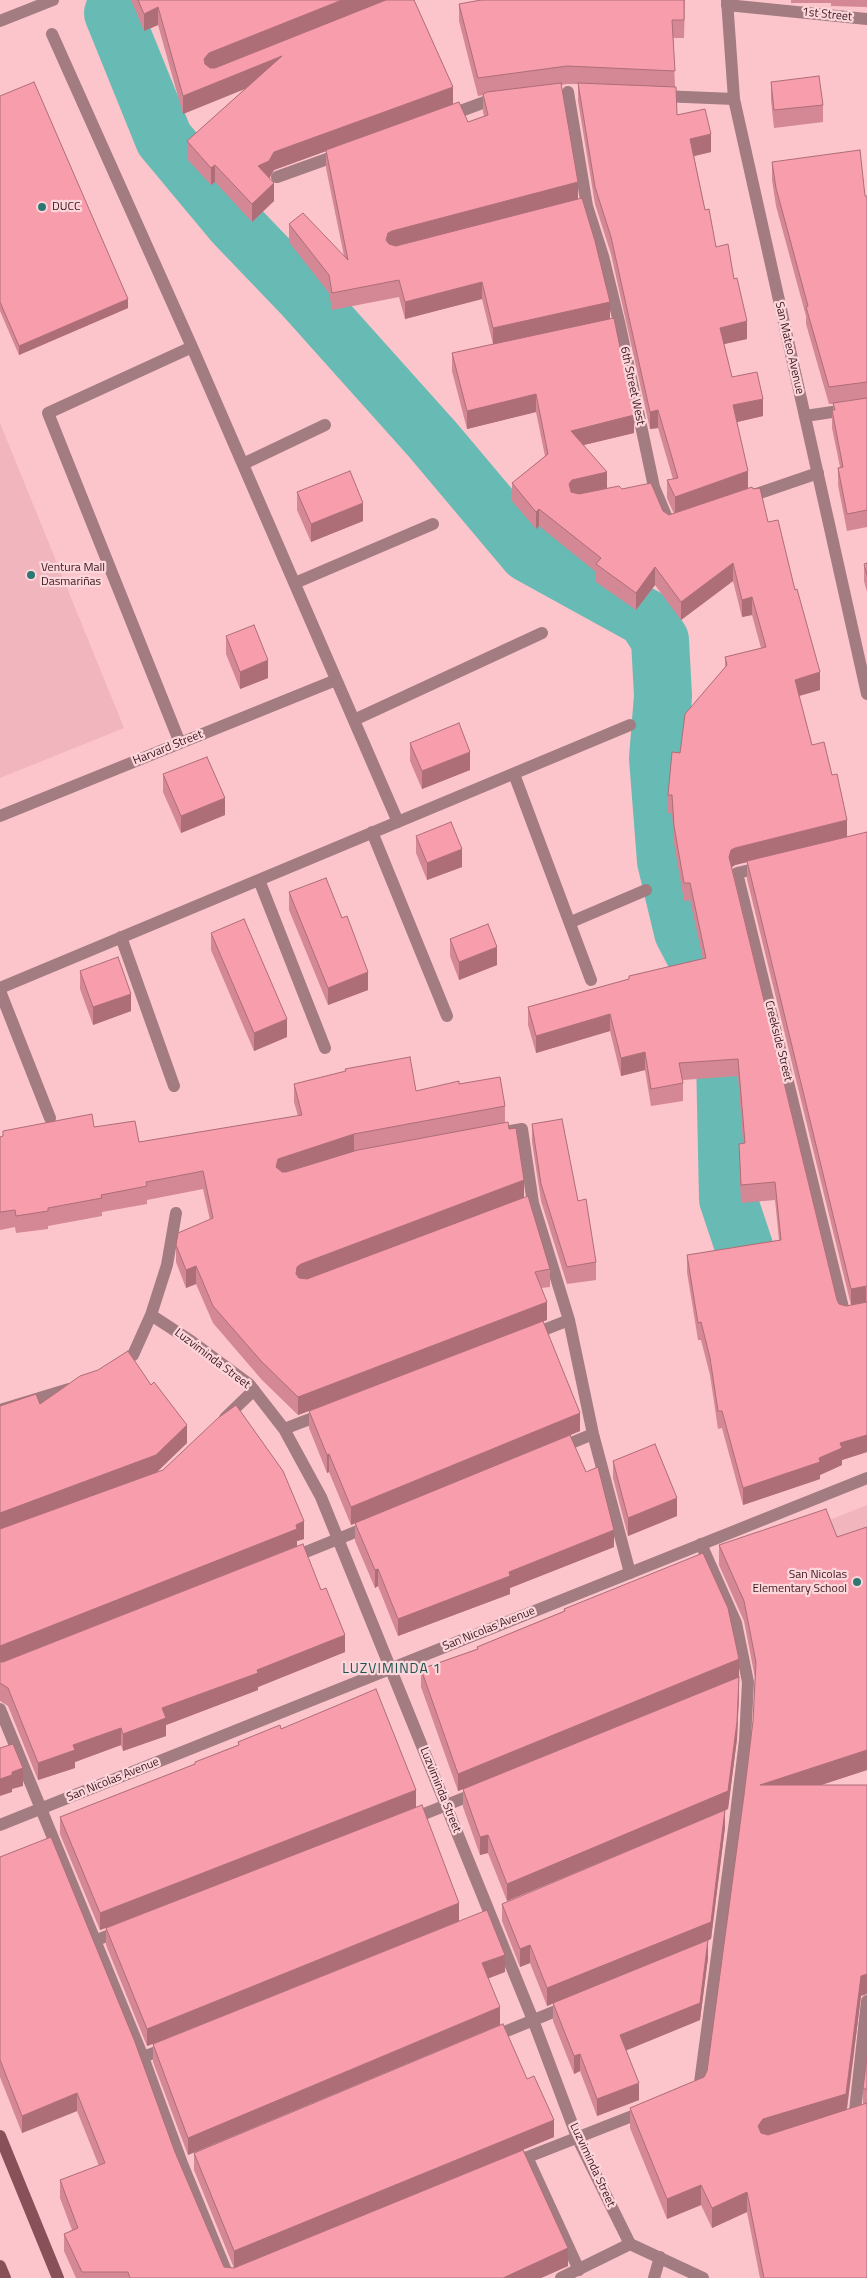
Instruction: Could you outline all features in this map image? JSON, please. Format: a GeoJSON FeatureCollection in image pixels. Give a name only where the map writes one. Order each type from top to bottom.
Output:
{"type":"FeatureCollection","features":[{"type":"Feature","properties":{"kind":"main road"},"geometry":{"type":"LineString","coordinates":[[2,2144],[58,2278]]}},
{"type":"Feature","properties":{"kind":"main road"},"geometry":{"type":"LineString","coordinates":[[0,2266],[5,2278]]}},
{"type":"Feature","properties":{"kind":"street"},"geometry":{"type":"LineString","coordinates":[[0,21],[53,0]]}},
{"type":"Feature","properties":{"kind":"street","name":"1st Street"},"geometry":{"type":"LineString","coordinates":[[727,2],[867,19]]}},
{"type":"Feature","properties":{"kind":"street","name":"San Mateo Avenue"},"geometry":{"type":"LineString","coordinates":[[727,2],[734,99],[867,694]]}},
{"type":"Feature","properties":{"kind":"street"},"geometry":{"type":"LineString","coordinates":[[52,34],[192,347],[398,822]]}},
{"type":"Feature","properties":{"kind":"street","name":"6th Street West"},"geometry":{"type":"LineString","coordinates":[[568,93],[582,207],[603,256],[615,327],[649,488],[670,525],[689,518]]}},
{"type":"Feature","properties":{"kind":"street"},"geometry":{"type":"LineString","coordinates":[[646,96],[734,99]]}},
{"type":"Feature","properties":{"kind":"street"},"geometry":{"type":"LineString","coordinates":[[431,122],[485,102],[512,99]]}},
{"type":"Feature","properties":{"kind":"street"},"geometry":{"type":"LineString","coordinates":[[277,177],[349,151]]}},
{"type":"Feature","properties":{"kind":"street"},"geometry":{"type":"LineString","coordinates":[[180,743],[48,413],[192,347]]}},
{"type":"Feature","properties":{"kind":"street"},"geometry":{"type":"LineString","coordinates":[[805,416],[867,408]]}},
{"type":"Feature","properties":{"kind":"street"},"geometry":{"type":"LineString","coordinates":[[243,464],[325,425]]}},
{"type":"Feature","properties":{"kind":"street"},"geometry":{"type":"LineString","coordinates":[[735,502],[818,473]]}},
{"type":"Feature","properties":{"kind":"street"},"geometry":{"type":"LineString","coordinates":[[295,583],[433,524]]}},
{"type":"Feature","properties":{"kind":"street"},"geometry":{"type":"LineString","coordinates":[[354,720],[542,633]]}},
{"type":"Feature","properties":{"kind":"street","name":"Harvard Street"},"geometry":{"type":"LineString","coordinates":[[0,816],[336,680]]}},
{"type":"Feature","properties":{"kind":"street"},"geometry":{"type":"LineString","coordinates":[[50,1118],[0,989],[630,725]]}},
{"type":"Feature","properties":{"kind":"street"},"geometry":{"type":"LineString","coordinates":[[514,774],[571,922],[591,980]]}},
{"type":"Feature","properties":{"kind":"street"},"geometry":{"type":"LineString","coordinates":[[372,832],[447,1016]]}},
{"type":"Feature","properties":{"kind":"street","name":"Creekside Street"},"geometry":{"type":"LineString","coordinates":[[774,864],[737,873],[845,1316],[867,1311]]}},
{"type":"Feature","properties":{"kind":"street"},"geometry":{"type":"LineString","coordinates":[[259,880],[325,1048]]}},
{"type":"Feature","properties":{"kind":"street"},"geometry":{"type":"LineString","coordinates":[[571,922],[646,890]]}},
{"type":"Feature","properties":{"kind":"street"},"geometry":{"type":"LineString","coordinates":[[121,937],[174,1086]]}},
{"type":"Feature","properties":{"kind":"street"},"geometry":{"type":"LineString","coordinates":[[483,1136],[522,1129],[528,1205],[568,1320],[594,1434],[630,1573]]}},
{"type":"Feature","properties":{"kind":"street"},"geometry":{"type":"LineString","coordinates":[[110,1371],[133,1355],[151,1315],[167,1265],[176,1213]]}},
{"type":"Feature","properties":{"kind":"street","name":"Luzviminda Street"},"geometry":{"type":"LineString","coordinates":[[151,1315],[249,1384],[284,1429],[321,1497],[533,2020],[577,2137],[630,2244]]}},
{"type":"Feature","properties":{"kind":"street"},"geometry":{"type":"LineString","coordinates":[[523,1338],[568,1320]]}},
{"type":"Feature","properties":{"kind":"street"},"geometry":{"type":"LineString","coordinates":[[0,1410],[85,1384]]}},
{"type":"Feature","properties":{"kind":"street"},"geometry":{"type":"LineString","coordinates":[[217,1426],[254,1390]]}},
{"type":"Feature","properties":{"kind":"street"},"geometry":{"type":"LineString","coordinates":[[284,1429],[339,1408]]}},
{"type":"Feature","properties":{"kind":"street"},"geometry":{"type":"LineString","coordinates":[[548,1453],[594,1434]]}},
{"type":"Feature","properties":{"kind":"street","name":"San Nicolas Avenue"},"geometry":{"type":"LineString","coordinates":[[0,1825],[867,1478]]}},
{"type":"Feature","properties":{"kind":"street"},"geometry":{"type":"LineString","coordinates":[[274,1564],[384,1520]]}},
{"type":"Feature","properties":{"kind":"street"},"geometry":{"type":"LineString","coordinates":[[682,2097],[699,2090],[713,1947],[731,1816],[745,1740],[743,1684],[736,1623],[701,1544]]}},
{"type":"Feature","properties":{"kind":"street"},"geometry":{"type":"LineString","coordinates":[[0,1709],[234,2277]]}},
{"type":"Feature","properties":{"kind":"street"},"geometry":{"type":"LineString","coordinates":[[400,1823],[492,1787]]}},
{"type":"Feature","properties":{"kind":"street"},"geometry":{"type":"LineString","coordinates":[[94,1941],[131,1927]]}},
{"type":"Feature","properties":{"kind":"street"},"geometry":{"type":"LineString","coordinates":[[478,2043],[579,2001]]}},
{"type":"Feature","properties":{"kind":"street"},"geometry":{"type":"LineString","coordinates":[[867,2001],[850,2121],[867,2116]]}},
{"type":"Feature","properties":{"kind":"street"},"geometry":{"type":"LineString","coordinates":[[143,2057],[180,2042]]}},
{"type":"Feature","properties":{"kind":"street"},"geometry":{"type":"LineString","coordinates":[[499,2168],[656,2107]]}},
{"type":"Feature","properties":{"kind":"street"},"geometry":{"type":"LineString","coordinates":[[527,2157],[579,2270]]}},
{"type":"Feature","properties":{"kind":"street"},"geometry":{"type":"LineString","coordinates":[[561,2278],[630,2244],[703,2278]]}},
{"type":"Feature","properties":{"kind":"street"},"geometry":{"type":"LineString","coordinates":[[654,2278],[660,2257]]}},
{"type":"Feature","properties":{"kind":"shaded area","name":"Ventura Mall Dasmariñas"},"geometry":{"type":"Polygon","coordinates":[[[0,423],[124,728],[0,778],[0,423]]]}},
{"type":"Feature","properties":{"kind":"shaded area","name":"San Nicolas Elementary School"},"geometry":{"type":"Polygon","coordinates":[[[867,1505],[867,1643],[827,1521],[867,1505]]]}},
{"type":"Feature","properties":{"kind":"building"},"geometry":{"type":"Polygon","coordinates":[[[138,0],[342,0],[209,53],[204,59],[205,64],[210,68],[215,68],[386,0],[414,0],[453,87],[274,152],[269,161],[258,166],[274,183],[252,204],[215,165],[211,168],[187,141],[282,56],[183,96],[158,7],[144,14],[138,0]]]}},
{"type":"Feature","properties":{"kind":"building"},"geometry":{"type":"Polygon","coordinates":[[[481,0],[684,0],[684,20],[672,20],[675,71],[567,66],[478,78],[459,4],[481,0]]]}},
{"type":"Feature","properties":{"kind":"building"},"geometry":{"type":"Polygon","coordinates":[[[819,76],[823,105],[774,110],[771,82],[819,76]]]}},
{"type":"Feature","properties":{"kind":"building","name":"DUCC"},"geometry":{"type":"Polygon","coordinates":[[[34,82],[128,299],[19,346],[0,302],[0,96],[34,82]]]}},
{"type":"Feature","properties":{"kind":"building"},"geometry":{"type":"Polygon","coordinates":[[[561,83],[578,182],[392,231],[388,233],[386,240],[389,244],[396,246],[582,198],[610,302],[493,328],[482,282],[405,302],[399,280],[332,293],[329,275],[289,224],[303,213],[348,260],[326,150],[459,102],[468,122],[488,115],[483,94],[487,92],[561,83]]]}},
{"type":"Feature","properties":{"kind":"building"},"geometry":{"type":"Polygon","coordinates":[[[578,83],[676,87],[677,115],[705,109],[711,134],[690,139],[705,210],[709,209],[716,247],[728,244],[734,279],[737,278],[747,321],[720,328],[732,377],[757,372],[763,399],[733,405],[748,471],[675,497],[667,480],[678,478],[658,410],[650,412],[611,237],[595,187],[578,83]]]}},
{"type":"Feature","properties":{"kind":"building"},"geometry":{"type":"Polygon","coordinates":[[[860,150],[865,196],[867,196],[867,382],[829,387],[806,307],[808,306],[776,188],[772,162],[860,150]]]}},
{"type":"Feature","properties":{"kind":"building"},"geometry":{"type":"Polygon","coordinates":[[[614,318],[634,415],[571,431],[607,472],[572,480],[569,484],[571,492],[579,494],[619,486],[622,489],[651,483],[663,511],[669,515],[752,487],[753,489],[760,488],[768,522],[778,520],[795,590],[797,589],[820,672],[795,680],[812,745],[824,742],[832,775],[837,774],[847,820],[735,848],[731,850],[729,857],[837,1300],[839,1304],[846,1306],[867,1302],[867,1435],[840,1443],[842,1448],[819,1458],[820,1462],[743,1488],[722,1411],[718,1411],[710,1358],[701,1322],[698,1323],[687,1255],[781,1240],[775,1182],[741,1185],[739,1144],[745,1143],[738,1059],[679,1063],[683,1083],[651,1089],[645,1052],[621,1058],[610,1014],[536,1036],[528,1007],[629,979],[629,976],[706,958],[690,883],[684,883],[674,826],[672,795],[668,795],[672,752],[680,753],[685,714],[727,665],[725,657],[766,647],[752,597],[742,600],[733,563],[681,602],[655,567],[636,593],[596,564],[601,558],[539,509],[536,512],[512,483],[548,454],[536,394],[467,411],[452,353],[614,318]]]}},
{"type":"Feature","properties":{"kind":"building"},"geometry":{"type":"Polygon","coordinates":[[[867,398],[867,510],[847,514],[838,468],[843,467],[832,410],[835,410],[833,403],[867,398]]]}},
{"type":"Feature","properties":{"kind":"building"},"geometry":{"type":"Polygon","coordinates":[[[350,471],[363,503],[311,524],[297,492],[350,471]]]}},
{"type":"Feature","properties":{"kind":"building"},"geometry":{"type":"Polygon","coordinates":[[[867,563],[867,575],[864,564],[867,563]]]}},
{"type":"Feature","properties":{"kind":"building"},"geometry":{"type":"Polygon","coordinates":[[[254,625],[268,660],[240,672],[226,636],[254,625]]]}},
{"type":"Feature","properties":{"kind":"building"},"geometry":{"type":"Polygon","coordinates":[[[459,723],[470,752],[422,771],[410,743],[459,723]]]}},
{"type":"Feature","properties":{"kind":"building"},"geometry":{"type":"Polygon","coordinates":[[[207,757],[225,798],[181,816],[163,774],[207,757]]]}},
{"type":"Feature","properties":{"kind":"building"},"geometry":{"type":"Polygon","coordinates":[[[451,822],[462,849],[427,863],[416,836],[451,822]]]}},
{"type":"Feature","properties":{"kind":"building"},"geometry":{"type":"Polygon","coordinates":[[[867,832],[867,1286],[851,1289],[747,861],[867,832]]]}},
{"type":"Feature","properties":{"kind":"building"},"geometry":{"type":"Polygon","coordinates":[[[326,878],[342,918],[347,916],[368,972],[328,988],[289,892],[326,878]]]}},
{"type":"Feature","properties":{"kind":"building"},"geometry":{"type":"Polygon","coordinates":[[[244,919],[287,1019],[254,1033],[211,933],[244,919]]]}},
{"type":"Feature","properties":{"kind":"building"},"geometry":{"type":"Polygon","coordinates":[[[488,924],[497,947],[459,962],[450,939],[488,924]]]}},
{"type":"Feature","properties":{"kind":"building"},"geometry":{"type":"Polygon","coordinates":[[[118,957],[131,994],[93,1007],[80,971],[118,957]]]}},
{"type":"Feature","properties":{"kind":"building"},"geometry":{"type":"Polygon","coordinates":[[[410,1057],[416,1091],[459,1081],[459,1084],[500,1077],[505,1106],[354,1134],[278,1159],[276,1167],[282,1172],[286,1172],[358,1150],[508,1122],[509,1129],[516,1128],[524,1180],[301,1264],[297,1267],[296,1274],[299,1278],[307,1279],[528,1196],[550,1269],[535,1272],[547,1302],[298,1397],[262,1362],[213,1306],[196,1266],[186,1270],[176,1245],[178,1233],[213,1218],[203,1171],[146,1182],[147,1186],[101,1195],[102,1198],[48,1208],[48,1211],[16,1216],[15,1210],[0,1212],[0,1137],[3,1136],[3,1131],[92,1114],[94,1127],[135,1121],[139,1142],[302,1115],[294,1084],[346,1071],[345,1069],[410,1057]]]}},
{"type":"Feature","properties":{"kind":"building"},"geometry":{"type":"Polygon","coordinates":[[[562,1119],[578,1201],[586,1199],[596,1262],[567,1267],[541,1184],[532,1124],[562,1119]]]}},
{"type":"Feature","properties":{"kind":"building"},"geometry":{"type":"Polygon","coordinates":[[[543,1321],[580,1413],[351,1507],[309,1411],[543,1321]]]}},
{"type":"Feature","properties":{"kind":"building"},"geometry":{"type":"Polygon","coordinates":[[[128,1351],[151,1385],[154,1382],[187,1425],[156,1455],[0,1513],[0,1406],[36,1394],[40,1404],[80,1376],[98,1370],[128,1351]]]}},
{"type":"Feature","properties":{"kind":"building"},"geometry":{"type":"Polygon","coordinates":[[[236,1405],[283,1471],[304,1521],[296,1525],[297,1529],[0,1646],[0,1529],[163,1470],[218,1418],[236,1405]]]}},
{"type":"Feature","properties":{"kind":"building"},"geometry":{"type":"Polygon","coordinates":[[[570,1435],[586,1472],[598,1467],[614,1530],[509,1572],[510,1576],[398,1619],[378,1569],[375,1570],[355,1523],[570,1435]]]}},
{"type":"Feature","properties":{"kind":"building"},"geometry":{"type":"Polygon","coordinates":[[[655,1444],[677,1498],[628,1518],[613,1461],[655,1444]]]}},
{"type":"Feature","properties":{"kind":"building"},"geometry":{"type":"Polygon","coordinates":[[[826,1509],[837,1537],[867,1527],[867,1750],[760,1785],[867,1785],[867,1974],[861,1976],[846,2094],[763,2119],[758,2126],[761,2133],[768,2135],[867,2103],[867,2278],[764,2278],[747,2192],[712,2208],[701,2185],[667,2199],[630,2108],[704,2077],[707,2071],[753,1721],[756,1662],[744,1601],[719,1545],[826,1509]]]}},
{"type":"Feature","properties":{"kind":"building"},"geometry":{"type":"Polygon","coordinates":[[[303,1544],[321,1590],[326,1588],[345,1635],[257,1670],[258,1673],[162,1708],[166,1718],[123,1734],[121,1728],[73,1745],[75,1750],[38,1763],[8,1688],[0,1683],[0,1662],[303,1544]]]}},
{"type":"Feature","properties":{"kind":"building"},"geometry":{"type":"Polygon","coordinates":[[[703,1553],[728,1608],[739,1659],[458,1774],[421,1669],[478,1649],[477,1647],[565,1611],[564,1609],[703,1553]]]}},
{"type":"Feature","properties":{"kind":"building"},"geometry":{"type":"Polygon","coordinates":[[[739,1677],[737,1722],[728,1791],[507,1884],[488,1835],[480,1837],[463,1789],[739,1677]]]}},
{"type":"Feature","properties":{"kind":"building"},"geometry":{"type":"Polygon","coordinates":[[[376,1689],[416,1790],[100,1913],[60,1817],[195,1764],[195,1762],[239,1745],[238,1742],[280,1725],[281,1729],[376,1689]]]}},
{"type":"Feature","properties":{"kind":"building"},"geometry":{"type":"Polygon","coordinates":[[[13,1744],[23,1768],[12,1772],[12,1775],[0,1779],[0,1748],[13,1744]]]}},
{"type":"Feature","properties":{"kind":"building"},"geometry":{"type":"Polygon","coordinates":[[[422,1805],[459,1903],[147,2029],[106,1928],[422,1805]]]}},
{"type":"Feature","properties":{"kind":"building"},"geometry":{"type":"Polygon","coordinates":[[[725,1810],[711,1922],[547,1988],[530,1945],[520,1949],[502,1904],[725,1810]]]}},
{"type":"Feature","properties":{"kind":"building"},"geometry":{"type":"Polygon","coordinates":[[[51,1837],[135,2042],[175,2152],[224,2267],[234,2268],[523,2150],[568,2248],[503,2278],[130,2278],[128,2272],[82,2272],[64,2234],[78,2228],[60,2180],[105,2163],[77,2093],[22,2116],[0,2060],[0,1857],[51,1837]]]}},
{"type":"Feature","properties":{"kind":"building"},"geometry":{"type":"Polygon","coordinates":[[[487,1910],[505,1955],[482,1963],[500,2007],[188,2138],[153,2044],[487,1910]]]}},
{"type":"Feature","properties":{"kind":"building"},"geometry":{"type":"Polygon","coordinates":[[[708,1940],[700,2003],[620,2035],[639,2083],[597,2099],[580,2054],[574,2056],[553,2003],[708,1940]]]}},
{"type":"Feature","properties":{"kind":"building"},"geometry":{"type":"Polygon","coordinates":[[[503,2024],[527,2079],[534,2076],[554,2120],[234,2251],[194,2153],[503,2024]]]}},
{"type":"Feature","properties":{"kind":"building"},"geometry":{"type":"Polygon","coordinates":[[[867,2056],[867,2089],[863,2089],[867,2056]]]}},
{"type":"Feature","properties":{"kind":"waterway"},"geometry":{"type":"LineString","coordinates":[[113,13],[164,139],[234,223],[303,295],[432,439],[528,553],[646,618],[660,640],[663,696],[658,758],[666,861],[683,932],[724,1010],[728,1199],[748,1259],[756,1323]]}},
{"type":"Feature","properties":{"kind":"place","name":"DUCC"},"geometry":{"type":"Point","coordinates":[42,207]}},
{"type":"Feature","properties":{"kind":"place","name":"Ventura Mall Dasmariñas"},"geometry":{"type":"Point","coordinates":[31,575]}},
{"type":"Feature","properties":{"kind":"place","name":"San Nicolas Elementary School"},"geometry":{"type":"Point","coordinates":[857,1582]}},
{"type":"Feature","properties":{"kind":"district","name":"LUZVIMINDA 1"},"geometry":{"type":"Point","coordinates":[392,1670]}}]}
